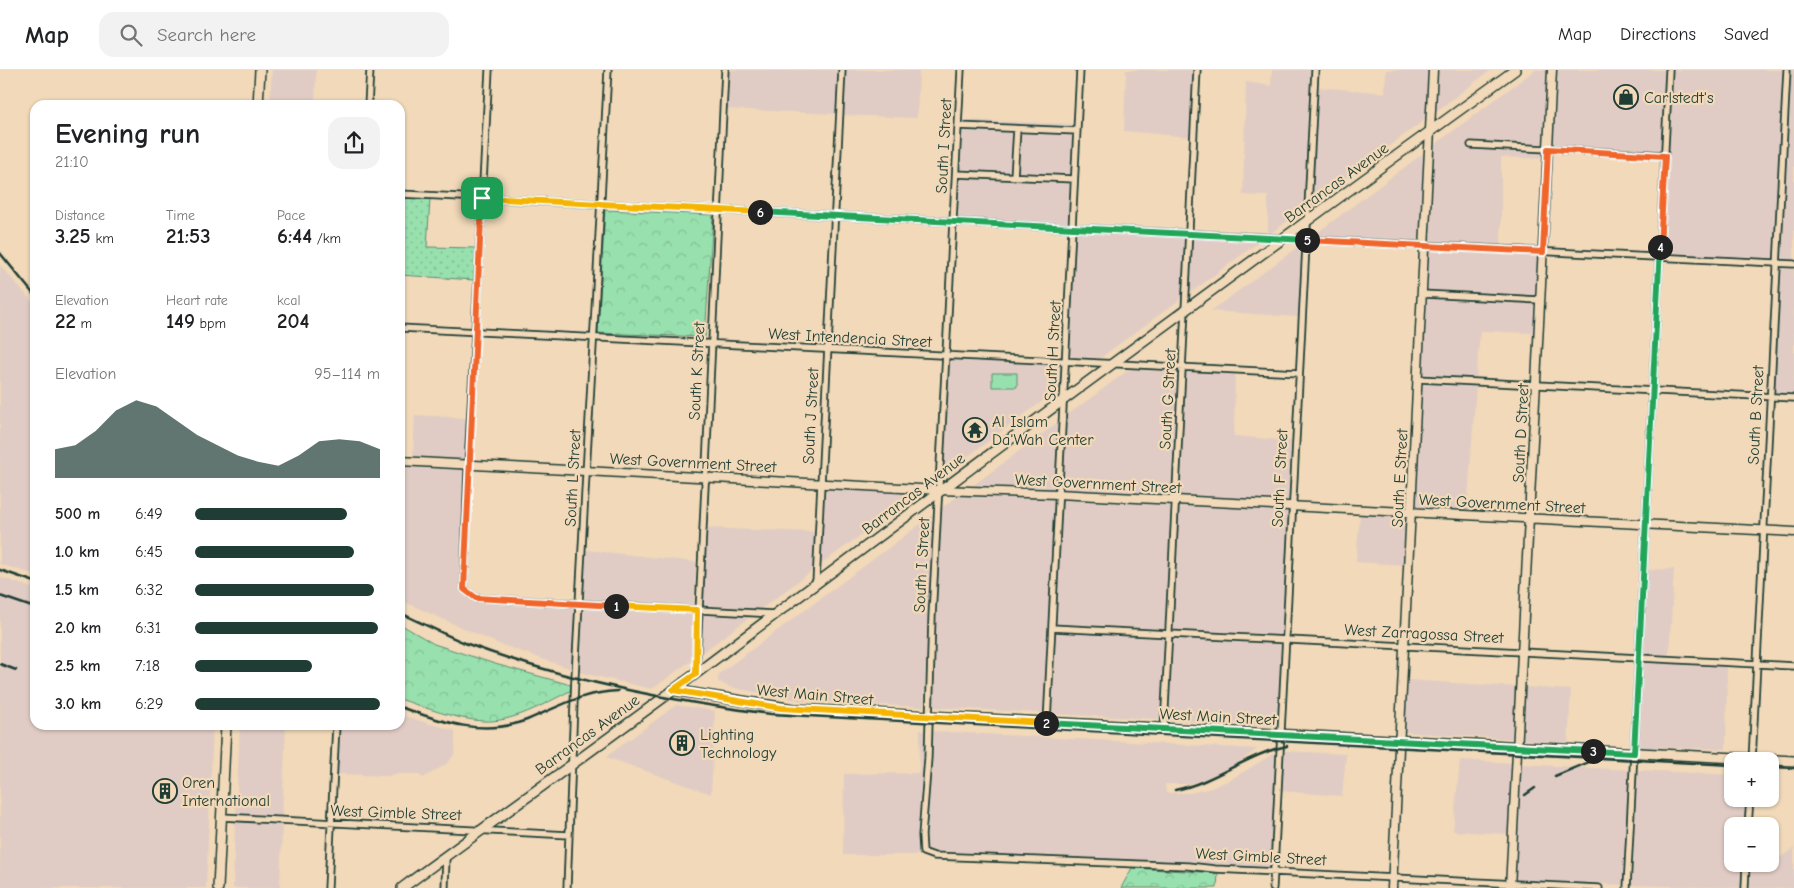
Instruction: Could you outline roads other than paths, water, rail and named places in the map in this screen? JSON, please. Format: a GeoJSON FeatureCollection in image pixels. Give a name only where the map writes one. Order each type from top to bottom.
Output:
{"type":"FeatureCollection","features":[{"type":"Feature","properties":{"kind":"main road"},"geometry":{"type":"LineString","coordinates":[[258,100],[260,70]]}},
{"type":"Feature","properties":{"kind":"main road","name":"Barrancas Avenue"},"geometry":{"type":"LineString","coordinates":[[402,888],[480,829],[696,674],[939,490],[1063,402],[1515,70]]}},
{"type":"Feature","properties":{"kind":"main road","name":"West Main Street"},"geometry":{"type":"LineString","coordinates":[[673,690],[781,708],[1724,758]]}},
{"type":"Feature","properties":{"kind":"main road"},"geometry":{"type":"LineString","coordinates":[[218,888],[226,730]]}},
{"type":"Feature","properties":{"kind":"main road","name":"West Main Street"},"geometry":{"type":"LineString","coordinates":[[1779,761],[1794,761]]}},
{"type":"Feature","properties":{"kind":"street"},"geometry":{"type":"LineString","coordinates":[[368,100],[370,70]]}},
{"type":"Feature","properties":{"kind":"street"},"geometry":{"type":"LineString","coordinates":[[488,70],[468,464],[463,584],[466,591],[476,598],[774,614]]}},
{"type":"Feature","properties":{"kind":"street","name":"South L Street"},"geometry":{"type":"LineString","coordinates":[[566,888],[608,70]]}},
{"type":"Feature","properties":{"kind":"street","name":"South K Street"},"geometry":{"type":"LineString","coordinates":[[696,674],[697,610],[725,70]]}},
{"type":"Feature","properties":{"kind":"street","name":"South J Street"},"geometry":{"type":"LineString","coordinates":[[816,583],[842,70]]}},
{"type":"Feature","properties":{"kind":"street","name":"South I Street"},"geometry":{"type":"LineString","coordinates":[[923,852],[922,835],[928,758],[928,717],[961,70]]}},
{"type":"Feature","properties":{"kind":"street","name":"South H Street"},"geometry":{"type":"LineString","coordinates":[[1047,723],[1080,70]]}},
{"type":"Feature","properties":{"kind":"street","name":"South G Street"},"geometry":{"type":"LineString","coordinates":[[1164,729],[1197,70]]}},
{"type":"Feature","properties":{"kind":"street","name":"South F Street"},"geometry":{"type":"LineString","coordinates":[[1273,888],[1314,70]]}},
{"type":"Feature","properties":{"kind":"street","name":"South E Street"},"geometry":{"type":"LineString","coordinates":[[1392,888],[1433,70]]}},
{"type":"Feature","properties":{"kind":"street","name":"South D Street"},"geometry":{"type":"LineString","coordinates":[[1510,886],[1552,70]]}},
{"type":"Feature","properties":{"kind":"street"},"geometry":{"type":"LineString","coordinates":[[1627,888],[1669,70]]}},
{"type":"Feature","properties":{"kind":"street","name":"South B Street"},"geometry":{"type":"LineString","coordinates":[[1752,752],[1787,70]]}},
{"type":"Feature","properties":{"kind":"street"},"geometry":{"type":"LineString","coordinates":[[958,126],[1077,131]]}},
{"type":"Feature","properties":{"kind":"street"},"geometry":{"type":"LineString","coordinates":[[1014,176],[1017,128]]}},
{"type":"Feature","properties":{"kind":"street"},"geometry":{"type":"LineString","coordinates":[[1471,145],[1665,156]]}},
{"type":"Feature","properties":{"kind":"street"},"geometry":{"type":"LineString","coordinates":[[956,174],[1074,179]]}},
{"type":"Feature","properties":{"kind":"street"},"geometry":{"type":"LineString","coordinates":[[405,194],[1794,264]]}},
{"type":"Feature","properties":{"kind":"street"},"geometry":{"type":"LineString","coordinates":[[1422,294],[1540,300]]}},
{"type":"Feature","properties":{"kind":"street","name":"West Intendencia Street"},"geometry":{"type":"LineString","coordinates":[[405,328],[1299,373]]}},
{"type":"Feature","properties":{"kind":"street"},"geometry":{"type":"LineString","coordinates":[[1418,379],[1794,398]]}},
{"type":"Feature","properties":{"kind":"street","name":"West Government Street"},"geometry":{"type":"LineString","coordinates":[[405,461],[821,482],[939,490],[1058,494],[1794,532]]}},
{"type":"Feature","properties":{"kind":"street","name":"West Zarragossa Street"},"geometry":{"type":"LineString","coordinates":[[1052,628],[1794,666]]}},
{"type":"Feature","properties":{"kind":"street"},"geometry":{"type":"LineString","coordinates":[[328,888],[336,730]]}},
{"type":"Feature","properties":{"kind":"street","name":"West Gimble Street"},"geometry":{"type":"LineString","coordinates":[[221,817],[332,824],[480,829],[569,836]]}},
{"type":"Feature","properties":{"kind":"street","name":"West Gimble Street"},"geometry":{"type":"LineString","coordinates":[[923,852],[934,856],[1392,877],[1510,886],[1599,888]]}},
{"type":"Feature","properties":{"kind":"street"},"geometry":{"type":"LineString","coordinates":[[446,854],[446,888]]}},
{"type":"Feature","properties":{"kind":"street"},"geometry":{"type":"LineString","coordinates":[[1745,888],[1746,872]]}},
{"type":"Feature","properties":{"kind":"railway"},"geometry":{"type":"LineString","coordinates":[[0,253],[30,290]]}},
{"type":"Feature","properties":{"kind":"railway"},"geometry":{"type":"LineString","coordinates":[[0,570],[30,580]]}},
{"type":"Feature","properties":{"kind":"railway"},"geometry":{"type":"LineString","coordinates":[[0,596],[30,606]]}},
{"type":"Feature","properties":{"kind":"railway"},"geometry":{"type":"LineString","coordinates":[[405,615],[465,643],[540,668],[655,696],[771,714],[1724,765]]}},
{"type":"Feature","properties":{"kind":"railway"},"geometry":{"type":"LineString","coordinates":[[0,664],[16,670]]}},
{"type":"Feature","properties":{"kind":"railway"},"geometry":{"type":"LineString","coordinates":[[405,709],[463,726],[494,727],[511,725],[527,720],[581,697],[618,691]]}},
{"type":"Feature","properties":{"kind":"railway"},"geometry":{"type":"LineString","coordinates":[[1175,790],[1204,781],[1258,755],[1287,746]]}},
{"type":"Feature","properties":{"kind":"railway"},"geometry":{"type":"LineString","coordinates":[[1555,776],[1591,761]]}},
{"type":"Feature","properties":{"kind":"railway"},"geometry":{"type":"LineString","coordinates":[[1779,767],[1794,768]]}},
{"type":"Feature","properties":{"kind":"railway"},"geometry":{"type":"LineString","coordinates":[[1525,795],[1535,788]]}},
{"type":"Feature","properties":{"kind":"place","name":"Carlstedt's"},"geometry":{"type":"Point","coordinates":[1626,97]}},
{"type":"Feature","properties":{"kind":"place","name":"Al Islam Da'Wah Center"},"geometry":{"type":"Point","coordinates":[975,430]}},
{"type":"Feature","properties":{"kind":"place","name":"Lighting Technology"},"geometry":{"type":"Point","coordinates":[682,743]}},
{"type":"Feature","properties":{"kind":"place","name":"Oren International"},"geometry":{"type":"Point","coordinates":[165,791]}}]}
